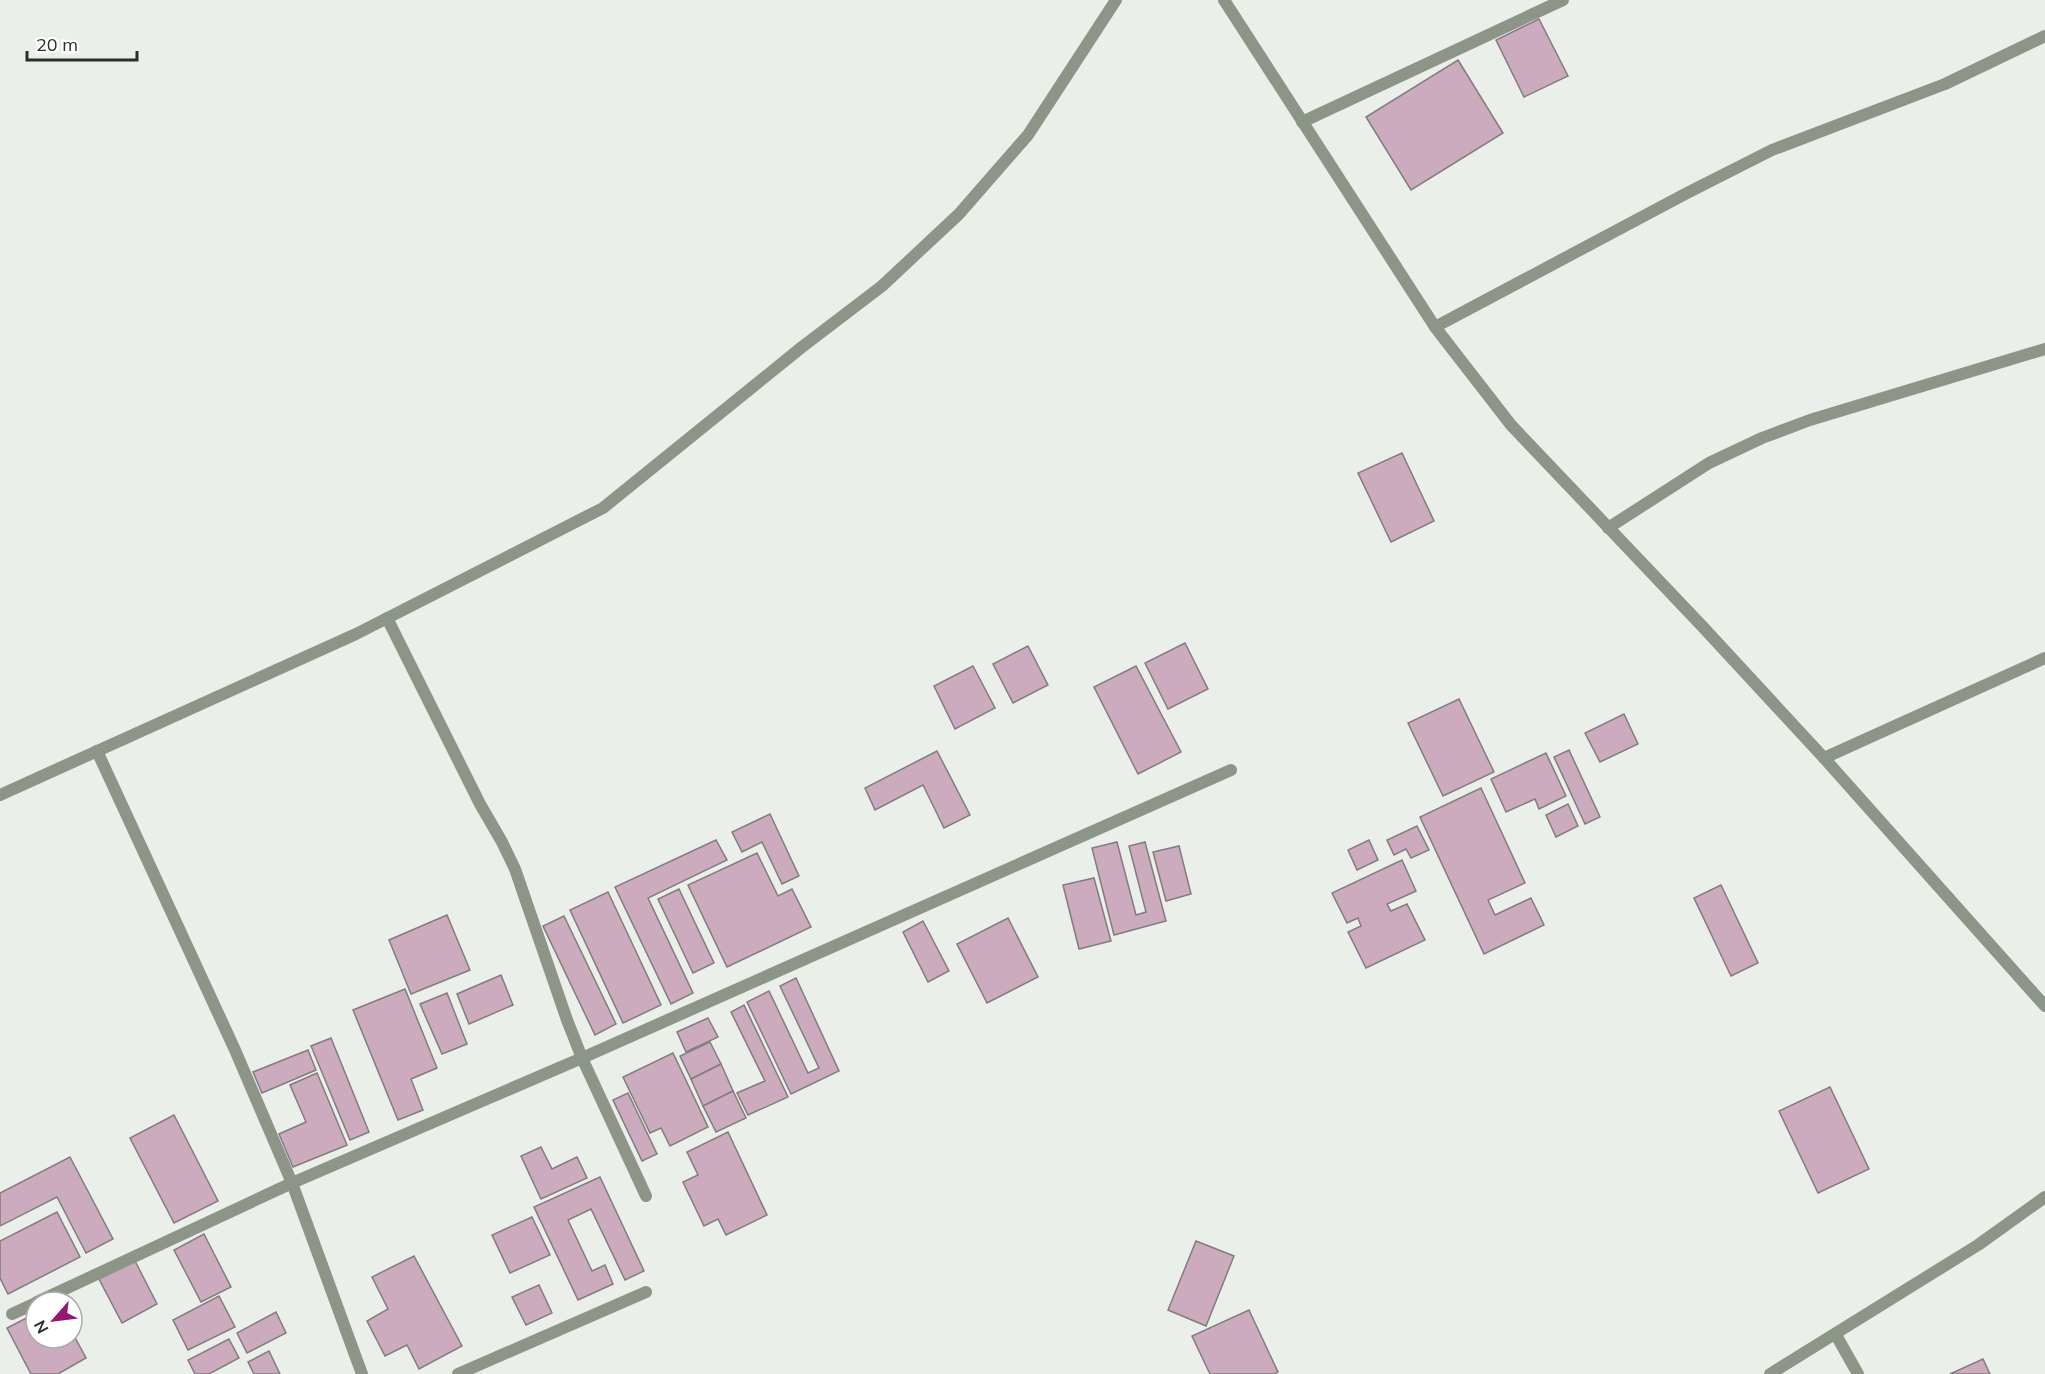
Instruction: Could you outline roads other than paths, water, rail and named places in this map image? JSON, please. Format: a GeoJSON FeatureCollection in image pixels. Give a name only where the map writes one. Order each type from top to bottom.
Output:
{"type":"FeatureCollection","features":[{"type":"Feature","properties":{"kind":"street"},"geometry":{"type":"LineString","coordinates":[[0,795],[387,618],[603,508],[802,347],[882,286],[959,214],[1028,135],[1116,0]]}},
{"type":"Feature","properties":{"kind":"street"},"geometry":{"type":"LineString","coordinates":[[1224,0],[1435,327],[1511,425],[1824,758],[2045,1006]]}},
{"type":"Feature","properties":{"kind":"street"},"geometry":{"type":"LineString","coordinates":[[1302,122],[1563,0]]}},
{"type":"Feature","properties":{"kind":"street"},"geometry":{"type":"LineString","coordinates":[[1435,327],[1772,150],[1945,84],[2045,36]]}},
{"type":"Feature","properties":{"kind":"street"},"geometry":{"type":"LineString","coordinates":[[1608,528],[1709,463],[1762,438],[1810,420],[2045,349]]}},
{"type":"Feature","properties":{"kind":"street"},"geometry":{"type":"LineString","coordinates":[[387,618],[515,869],[582,1058],[646,1196]]}},
{"type":"Feature","properties":{"kind":"street"},"geometry":{"type":"LineString","coordinates":[[1824,758],[2045,658]]}},
{"type":"Feature","properties":{"kind":"street"},"geometry":{"type":"LineString","coordinates":[[97,751],[235,1050],[292,1183],[362,1374]]}},
{"type":"Feature","properties":{"kind":"street"},"geometry":{"type":"LineString","coordinates":[[63,1290],[292,1183],[582,1058],[1232,770]]}},
{"type":"Feature","properties":{"kind":"street"},"geometry":{"type":"LineString","coordinates":[[1770,1374],[1978,1245],[2045,1197]]}},
{"type":"Feature","properties":{"kind":"street"},"geometry":{"type":"LineString","coordinates":[[458,1374],[646,1292]]}},
{"type":"Feature","properties":{"kind":"street"},"geometry":{"type":"LineString","coordinates":[[12,1314],[24,1308]]}},
{"type":"Feature","properties":{"kind":"street"},"geometry":{"type":"LineString","coordinates":[[1836,1335],[1858,1374]]}}]}
